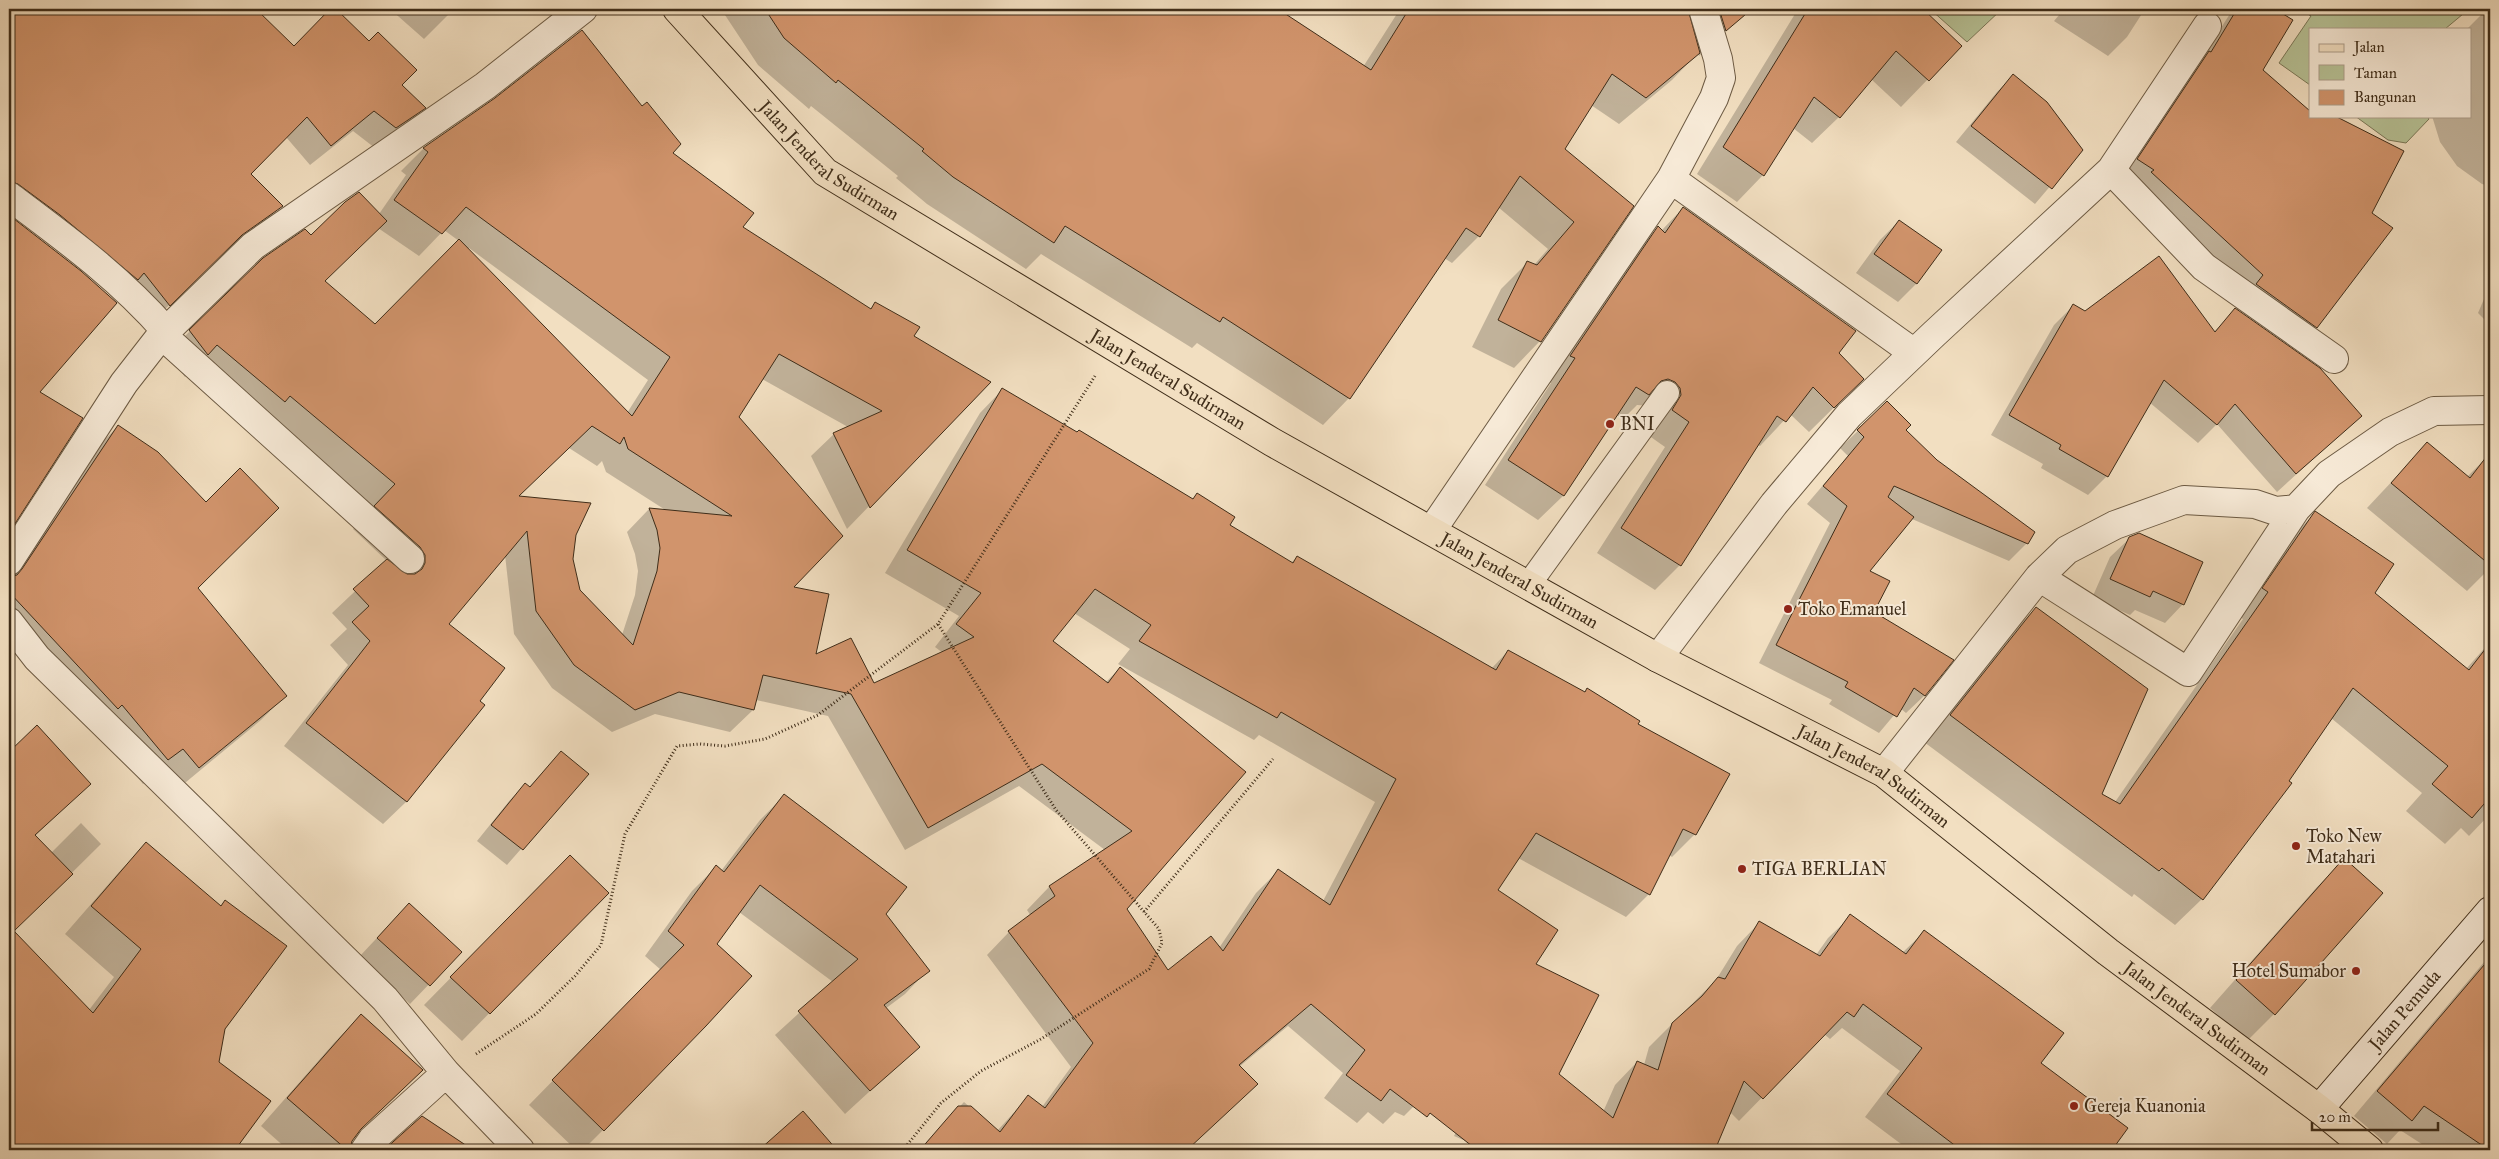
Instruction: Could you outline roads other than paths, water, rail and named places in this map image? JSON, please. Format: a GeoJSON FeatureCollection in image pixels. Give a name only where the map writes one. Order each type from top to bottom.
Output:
{"type":"FeatureCollection","features":[{"type":"Feature","properties":{"kind":"main road","name":"Jalan Jenderal Sudirman"},"geometry":{"type":"LineString","coordinates":[[677,9],[825,172],[1272,442],[1529,584],[1658,658],[1884,773],[2108,952],[2319,1110],[2369,1150]]}},
{"type":"Feature","properties":{"kind":"street"},"geometry":{"type":"LineString","coordinates":[[9,561],[124,383],[164,333],[253,246],[485,86],[583,9]]}},
{"type":"Feature","properties":{"kind":"street"},"geometry":{"type":"LineString","coordinates":[[1432,530],[1671,179],[1714,98],[1721,78],[1718,59],[1703,9]]}},
{"type":"Feature","properties":{"kind":"street"},"geometry":{"type":"LineString","coordinates":[[1658,658],[1774,504],[1850,415],[2111,170],[2207,26]]}},
{"type":"Feature","properties":{"kind":"street"},"geometry":{"type":"LineString","coordinates":[[2111,170],[2204,267],[2334,359]]}},
{"type":"Feature","properties":{"kind":"street"},"geometry":{"type":"LineString","coordinates":[[1671,179],[1914,353]]}},
{"type":"Feature","properties":{"kind":"street"},"geometry":{"type":"LineString","coordinates":[[9,196],[88,254],[140,301],[164,333],[410,559]]}},
{"type":"Feature","properties":{"kind":"street"},"geometry":{"type":"LineString","coordinates":[[2039,577],[2188,672],[2296,509],[2329,474],[2390,432],[2434,411],[2490,410]]}},
{"type":"Feature","properties":{"kind":"street"},"geometry":{"type":"LineString","coordinates":[[1884,773],[2039,577],[2067,550],[2115,525],[2184,500],[2254,504],[2276,511],[2296,509]]}},
{"type":"Feature","properties":{"kind":"street"},"geometry":{"type":"LineString","coordinates":[[9,622],[37,658],[385,999],[446,1073],[520,1150]]}},
{"type":"Feature","properties":{"kind":"street","name":"Jalan Pemuda"},"geometry":{"type":"LineString","coordinates":[[2319,1110],[2490,911]]}},
{"type":"Feature","properties":{"kind":"street"},"geometry":{"type":"LineString","coordinates":[[365,1150],[372,1140],[446,1073]]}},
{"type":"Feature","properties":{"kind":"lane"},"geometry":{"type":"LineString","coordinates":[[1529,584],[1667,393]]}},
{"type":"Feature","properties":{"kind":"place","name":"BNI"},"geometry":{"type":"Point","coordinates":[1610,424]}},
{"type":"Feature","properties":{"kind":"place","name":"Toko Emanuel"},"geometry":{"type":"Point","coordinates":[1788,609]}},
{"type":"Feature","properties":{"kind":"place","name":"Toko New Matahari"},"geometry":{"type":"Point","coordinates":[2296,846]}},
{"type":"Feature","properties":{"kind":"place","name":"TIGA BERLIAN"},"geometry":{"type":"Point","coordinates":[1742,869]}},
{"type":"Feature","properties":{"kind":"place","name":"Hotel Sumabor"},"geometry":{"type":"Point","coordinates":[2356,971]}},
{"type":"Feature","properties":{"kind":"place","name":"Gereja Kuanonia"},"geometry":{"type":"Point","coordinates":[2074,1106]}}]}
